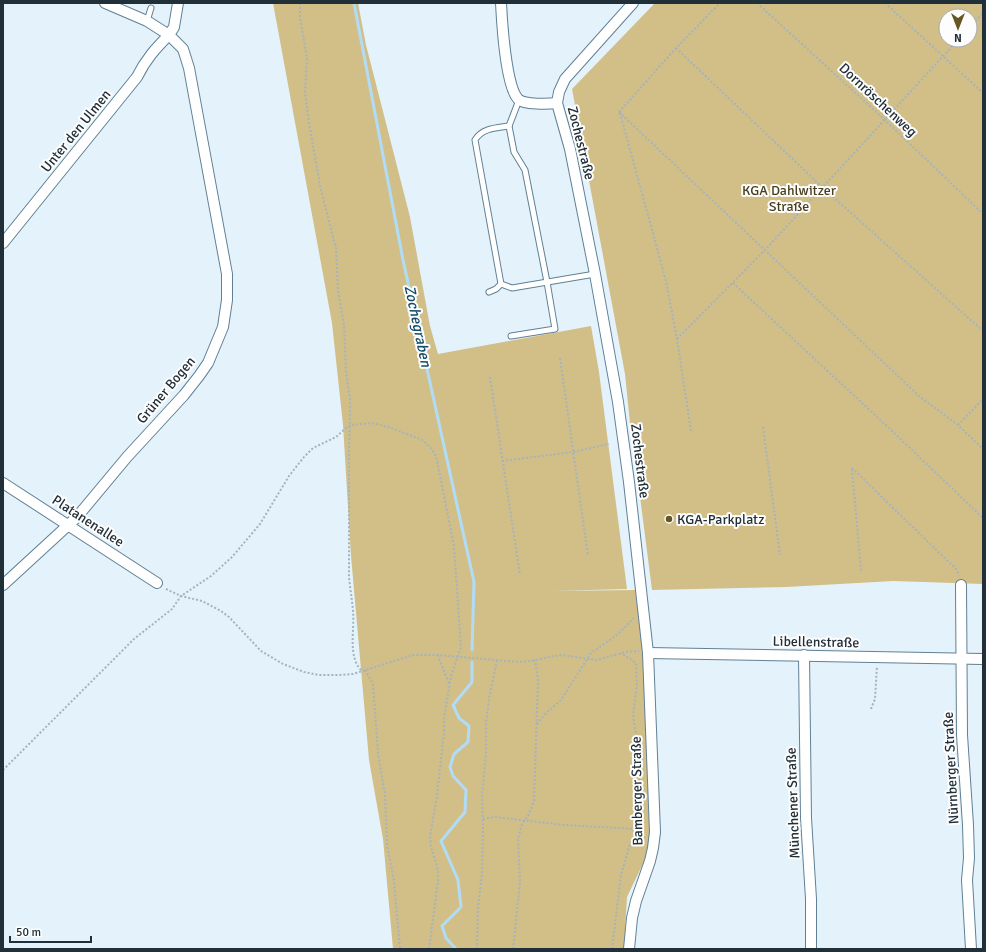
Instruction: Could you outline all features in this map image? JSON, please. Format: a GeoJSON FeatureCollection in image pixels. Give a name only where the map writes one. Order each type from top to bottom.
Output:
{"type":"FeatureCollection","features":[{"type":"Feature","properties":{"kind":"street","name":"Grüner Bogen"},"geometry":{"type":"LineString","coordinates":[[3,585],[77,517],[127,457],[184,395],[208,363],[220,338],[226,314],[228,300],[227,274],[190,68],[183,49],[169,35],[147,21],[105,3]]}},
{"type":"Feature","properties":{"kind":"street"},"geometry":{"type":"LineString","coordinates":[[169,35],[174,28],[178,3]]}},
{"type":"Feature","properties":{"kind":"street"},"geometry":{"type":"LineString","coordinates":[[500,3],[510,82],[512,90],[519,100]]}},
{"type":"Feature","properties":{"kind":"street"},"geometry":{"type":"LineString","coordinates":[[557,103],[559,92],[566,79],[633,3]]}},
{"type":"Feature","properties":{"kind":"street","name":"Unter den Ulmen"},"geometry":{"type":"LineString","coordinates":[[3,243],[137,77],[154,50],[169,35]]}},
{"type":"Feature","properties":{"kind":"street","name":"Zochestraße"},"geometry":{"type":"LineString","coordinates":[[519,100],[526,103],[557,103],[570,149],[595,274],[618,402],[630,482],[642,609],[648,653]]}},
{"type":"Feature","properties":{"kind":"street","name":"Platanenallee"},"geometry":{"type":"LineString","coordinates":[[3,483],[157,583]]}},
{"type":"Feature","properties":{"kind":"street","name":"Nürnberger Straße"},"geometry":{"type":"LineString","coordinates":[[961,585],[962,735],[968,825],[969,858],[967,880],[971,949]]}},
{"type":"Feature","properties":{"kind":"street","name":"Libellenstraße"},"geometry":{"type":"LineString","coordinates":[[648,653],[983,659]]}},
{"type":"Feature","properties":{"kind":"street","name":"Bamberger Straße"},"geometry":{"type":"LineString","coordinates":[[629,949],[632,918],[636,901],[650,861],[655,832],[648,653]]}},
{"type":"Feature","properties":{"kind":"street","name":"Münchener Straße"},"geometry":{"type":"LineString","coordinates":[[804,655],[806,818],[811,884],[811,949]]}},
{"type":"Feature","properties":{"kind":"lane"},"geometry":{"type":"LineString","coordinates":[[147,21],[151,8]]}},
{"type":"Feature","properties":{"kind":"lane"},"geometry":{"type":"LineString","coordinates":[[511,336],[555,329],[548,282],[525,170],[514,152],[509,126],[519,100]]}},
{"type":"Feature","properties":{"kind":"lane"},"geometry":{"type":"LineString","coordinates":[[501,284],[475,140],[479,133],[489,129],[509,126]]}},
{"type":"Feature","properties":{"kind":"lane"},"geometry":{"type":"LineString","coordinates":[[501,284],[512,288],[595,274]]}},
{"type":"Feature","properties":{"kind":"lane"},"geometry":{"type":"LineString","coordinates":[[489,292],[496,289],[501,284]]}},
{"type":"Feature","properties":{"kind":"path"},"geometry":{"type":"LineString","coordinates":[[300,3],[300,17],[307,59],[305,92],[309,123],[320,186],[336,248],[338,292],[344,325],[345,358],[350,399],[351,425],[349,450],[349,577],[353,610],[353,646],[358,667],[364,670],[373,684],[378,752],[385,795],[387,844],[394,881],[400,949]]}},
{"type":"Feature","properties":{"kind":"path"},"geometry":{"type":"LineString","coordinates":[[619,112],[676,48],[720,3]]}},
{"type":"Feature","properties":{"kind":"path","name":"Dornröschenweg"},"geometry":{"type":"LineString","coordinates":[[757,3],[885,120],[983,214]]}},
{"type":"Feature","properties":{"kind":"path"},"geometry":{"type":"LineString","coordinates":[[885,3],[983,93]]}},
{"type":"Feature","properties":{"kind":"path"},"geometry":{"type":"LineString","coordinates":[[676,48],[822,187],[983,331]]}},
{"type":"Feature","properties":{"kind":"path"},"geometry":{"type":"LineString","coordinates":[[677,339],[765,250],[950,48]]}},
{"type":"Feature","properties":{"kind":"path"},"geometry":{"type":"LineString","coordinates":[[619,112],[919,396],[958,425],[983,449]]}},
{"type":"Feature","properties":{"kind":"path"},"geometry":{"type":"LineString","coordinates":[[619,112],[666,281],[677,339],[691,431]]}},
{"type":"Feature","properties":{"kind":"path"},"geometry":{"type":"LineString","coordinates":[[733,283],[983,518]]}},
{"type":"Feature","properties":{"kind":"path"},"geometry":{"type":"LineString","coordinates":[[560,358],[588,556]]}},
{"type":"Feature","properties":{"kind":"path"},"geometry":{"type":"LineString","coordinates":[[490,377],[520,575]]}},
{"type":"Feature","properties":{"kind":"path"},"geometry":{"type":"LineString","coordinates":[[958,425],[983,399]]}},
{"type":"Feature","properties":{"kind":"path"},"geometry":{"type":"LineString","coordinates":[[3,770],[134,640],[172,609],[181,596],[211,576],[232,556],[260,524],[290,476],[304,457],[313,448],[336,437],[351,425],[371,423],[389,427],[422,440],[436,456],[454,546],[461,647],[449,686],[444,718],[444,733],[437,795],[430,837],[431,847],[438,870],[438,881],[429,949]]}},
{"type":"Feature","properties":{"kind":"path"},"geometry":{"type":"LineString","coordinates":[[763,427],[780,555]]}},
{"type":"Feature","properties":{"kind":"path"},"geometry":{"type":"LineString","coordinates":[[502,461],[573,452],[609,444]]}},
{"type":"Feature","properties":{"kind":"path"},"geometry":{"type":"LineString","coordinates":[[861,571],[852,468],[956,570],[960,577],[961,585]]}},
{"type":"Feature","properties":{"kind":"path"},"geometry":{"type":"LineString","coordinates":[[157,583],[181,596],[202,601],[221,610],[261,651],[277,661],[293,669],[319,675],[353,674],[414,655],[438,655],[519,662],[562,655],[587,659],[604,659],[622,653],[642,651],[648,653]]}},
{"type":"Feature","properties":{"kind":"path"},"geometry":{"type":"LineString","coordinates":[[537,725],[546,713],[561,700],[591,653],[604,645],[630,624],[642,609]]}},
{"type":"Feature","properties":{"kind":"path"},"geometry":{"type":"LineString","coordinates":[[612,949],[621,874],[640,819],[641,807],[638,746],[633,715],[637,684],[636,663],[622,653]]}},
{"type":"Feature","properties":{"kind":"path"},"geometry":{"type":"LineString","coordinates":[[438,655],[449,686]]}},
{"type":"Feature","properties":{"kind":"path"},"geometry":{"type":"LineString","coordinates":[[871,710],[875,699],[877,657]]}},
{"type":"Feature","properties":{"kind":"path"},"geometry":{"type":"LineString","coordinates":[[478,949],[478,907],[482,874],[482,795],[486,753],[486,724],[489,698],[497,660]]}},
{"type":"Feature","properties":{"kind":"path"},"geometry":{"type":"LineString","coordinates":[[513,949],[520,882],[518,839],[524,821],[529,814],[534,801],[538,680],[535,660]]}},
{"type":"Feature","properties":{"kind":"path"},"geometry":{"type":"LineString","coordinates":[[483,818],[495,817],[565,825],[636,829]]}},
{"type":"Feature","properties":{"kind":"green space"},"geometry":{"type":"Polygon","coordinates":[[[273,3],[358,3],[366,45],[410,217],[430,326],[438,354],[591,326],[599,372],[627,589],[553,591],[635,590],[643,649],[650,849],[627,897],[624,949],[393,949],[383,839],[369,760],[351,556],[343,425],[332,323],[273,3]]]}},
{"type":"Feature","properties":{"kind":"green space","name":"KGA Dahlwitzer Straße"},"geometry":{"type":"Polygon","coordinates":[[[655,3],[983,3],[983,584],[893,581],[786,587],[652,590],[634,450],[642,448],[641,432],[631,433],[625,374],[572,89],[655,3]]]}},
{"type":"Feature","properties":{"kind":"waterway","name":"Zochegraben"},"geometry":{"type":"LineString","coordinates":[[354,3],[403,260],[474,582],[472,650]]}},
{"type":"Feature","properties":{"kind":"waterway","name":"Zochegraben"},"geometry":{"type":"LineString","coordinates":[[456,949],[446,938],[442,926],[461,907],[458,880],[441,841],[465,812],[466,790],[453,776],[450,767],[454,754],[468,742],[469,726],[459,718],[453,705],[472,682],[472,662]]}},
{"type":"Feature","properties":{"kind":"place","name":"KGA-Parkplatz"},"geometry":{"type":"Point","coordinates":[669,519]}}]}
